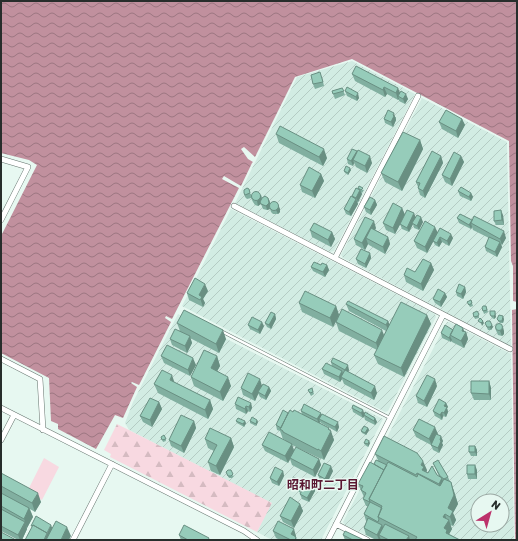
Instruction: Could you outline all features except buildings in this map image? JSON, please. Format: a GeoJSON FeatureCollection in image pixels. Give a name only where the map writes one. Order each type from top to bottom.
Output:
{"type":"FeatureCollection","features":[{"type":"Feature","properties":{"kind":"street"},"geometry":{"type":"LineString","coordinates":[[335,258],[418,96]]}},
{"type":"Feature","properties":{"kind":"street"},"geometry":{"type":"LineString","coordinates":[[1,159],[28,166],[1,220]]}},
{"type":"Feature","properties":{"kind":"street"},"geometry":{"type":"LineString","coordinates":[[234,206],[510,349]]}},
{"type":"Feature","properties":{"kind":"street"},"geometry":{"type":"LineString","coordinates":[[328,540],[443,315]]}},
{"type":"Feature","properties":{"kind":"street"},"geometry":{"type":"LineString","coordinates":[[1,360],[40,379],[43,430]]}},
{"type":"Feature","properties":{"kind":"street"},"geometry":{"type":"LineString","coordinates":[[1,408],[244,531],[257,540]]}},
{"type":"Feature","properties":{"kind":"street"},"geometry":{"type":"LineString","coordinates":[[1,440],[14,415]]}},
{"type":"Feature","properties":{"kind":"street"},"geometry":{"type":"LineString","coordinates":[[73,540],[112,464]]}},
{"type":"Feature","properties":{"kind":"street"},"geometry":{"type":"LineString","coordinates":[[336,524],[367,540]]}},
{"type":"Feature","properties":{"kind":"lane"},"geometry":{"type":"LineString","coordinates":[[215,328],[390,418]]}},
{"type":"Feature","properties":{"kind":"shaded area"},"geometry":{"type":"Polygon","coordinates":[[[352,61],[415,94],[334,251],[330,252],[235,203],[297,77],[352,61]]]}},
{"type":"Feature","properties":{"kind":"shaded area"},"geometry":{"type":"Polygon","coordinates":[[[422,98],[507,142],[511,346],[343,258],[341,255],[422,98]]]}},
{"type":"Feature","properties":{"kind":"shaded area"},"geometry":{"type":"Polygon","coordinates":[[[231,209],[435,314],[436,317],[388,411],[385,412],[182,306],[231,209]]]}},
{"type":"Feature","properties":{"kind":"shaded area"},"geometry":{"type":"Polygon","coordinates":[[[178,314],[383,419],[321,540],[272,540],[257,532],[271,503],[129,430],[125,423],[133,402],[178,314]]]}},
{"type":"Feature","properties":{"kind":"shaded area"},"geometry":{"type":"Polygon","coordinates":[[[447,322],[511,354],[514,540],[376,540],[345,525],[343,522],[447,322]]]}},
{"type":"Feature","properties":{"kind":"green space"},"geometry":{"type":"Polygon","coordinates":[[[117,424],[272,503],[257,532],[110,457],[111,454],[104,450],[117,424]]]}},
{"type":"Feature","properties":{"kind":"green space"},"geometry":{"type":"Polygon","coordinates":[[[44,458],[59,467],[42,500],[27,492],[44,458]]]}},
{"type":"Feature","properties":{"kind":"water"},"geometry":{"type":"Polygon","coordinates":[[[1,1],[517,1],[517,302],[513,301],[513,266],[511,261],[509,141],[352,59],[295,77],[255,157],[244,147],[241,149],[248,159],[253,162],[241,186],[224,176],[222,179],[239,188],[172,319],[166,316],[165,318],[171,322],[139,385],[132,382],[131,383],[137,387],[123,418],[115,415],[96,449],[58,429],[58,424],[51,421],[49,378],[1,353],[1,236],[37,165],[29,160],[1,153],[1,1]]]}},
{"type":"Feature","properties":{"kind":"water"},"geometry":{"type":"Polygon","coordinates":[[[517,309],[517,540],[515,540],[512,310],[517,309]]]}},
{"type":"Feature","properties":{"kind":"district","name":"昭和町二丁目"},"geometry":{"type":"Point","coordinates":[323,485]}}]}
